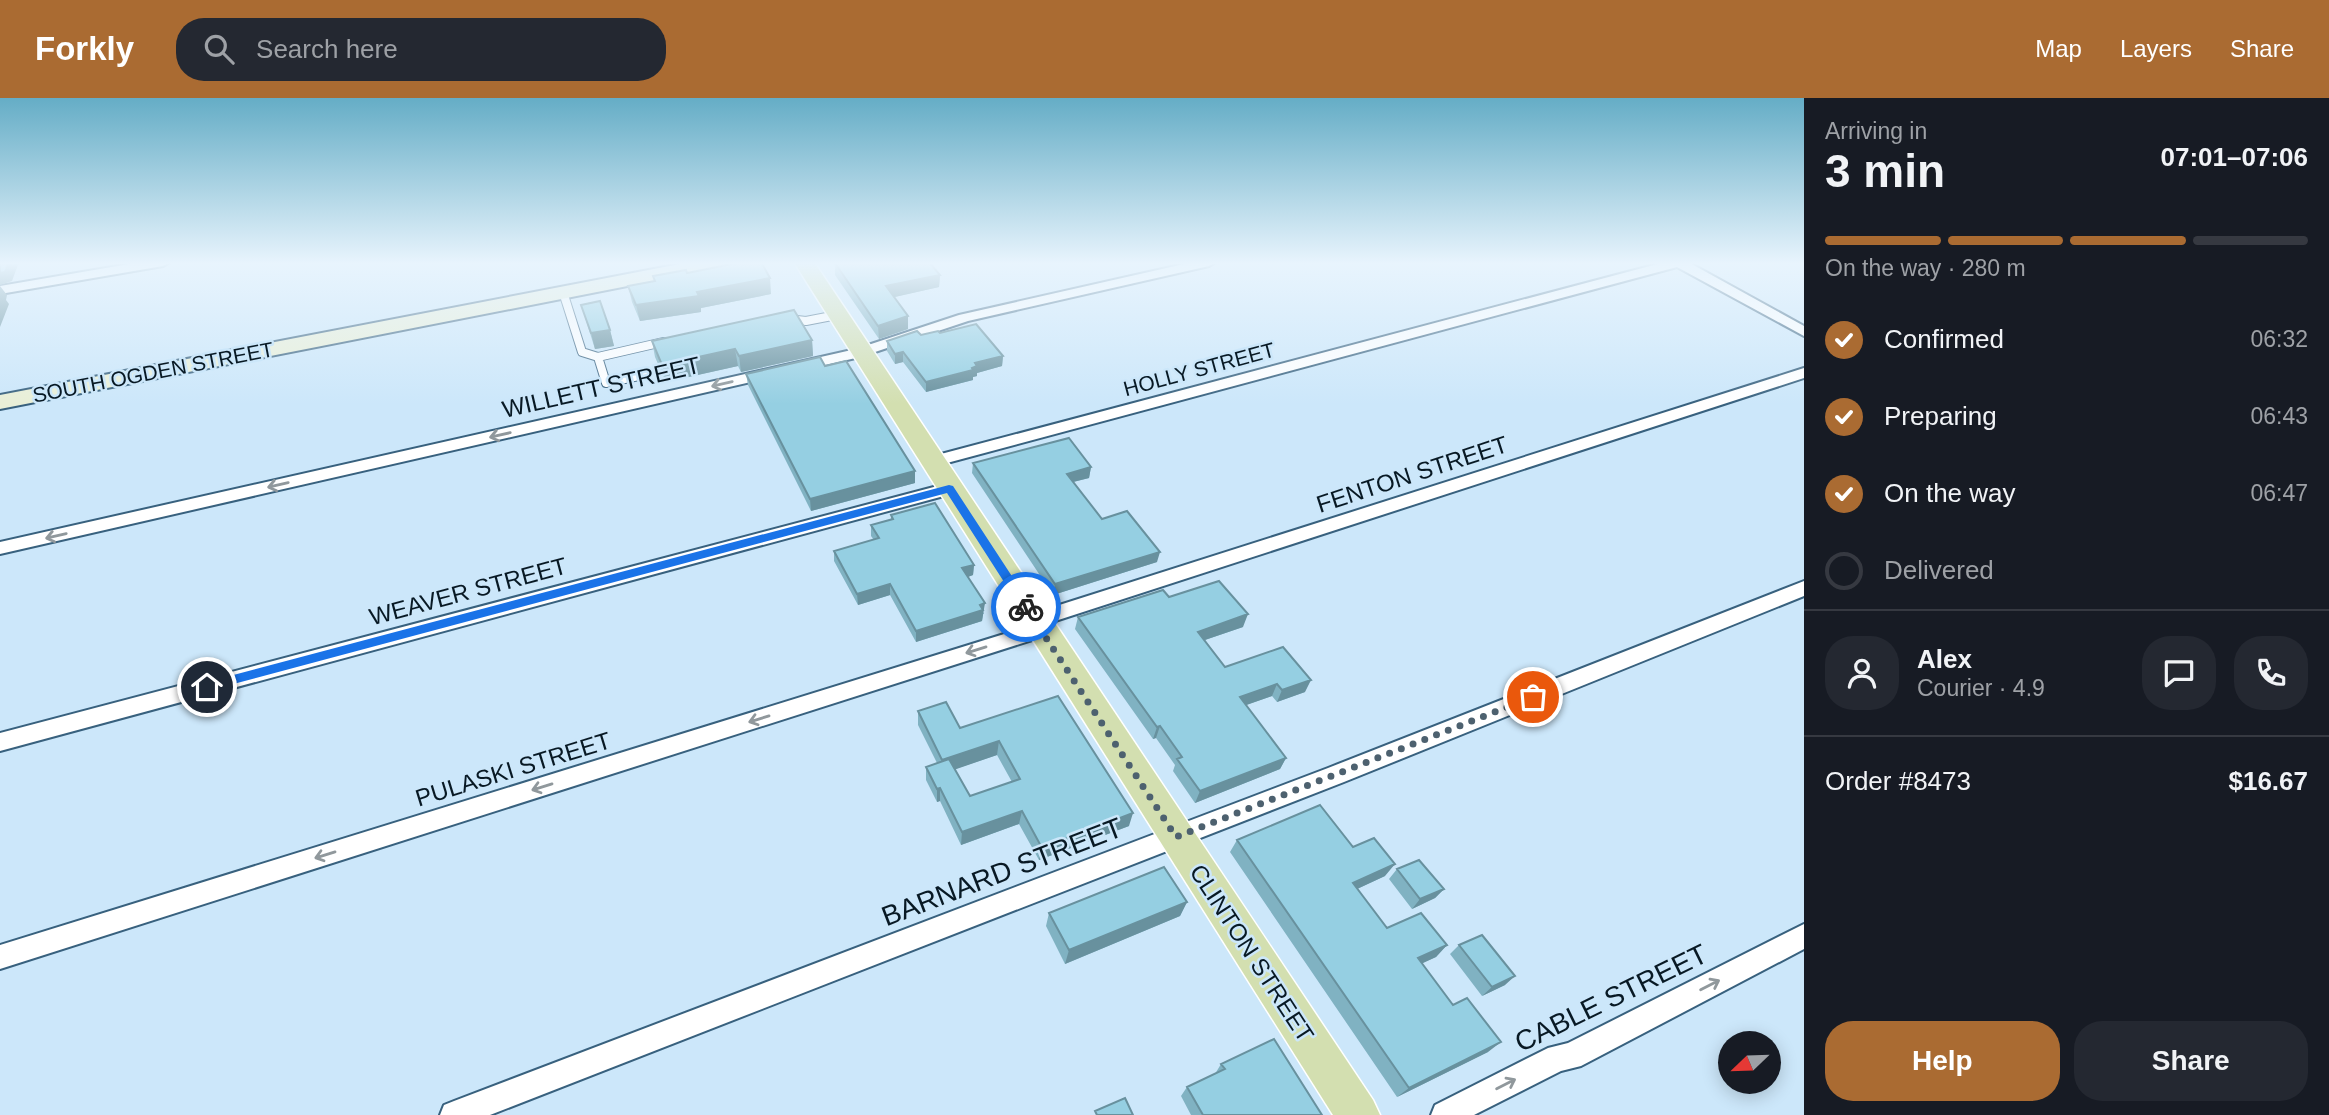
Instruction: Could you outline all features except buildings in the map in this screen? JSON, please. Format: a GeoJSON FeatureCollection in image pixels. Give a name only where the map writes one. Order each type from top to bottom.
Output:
{"type":"FeatureCollection","features":[{"type":"Feature","properties":{"kind":"main road","name":"CLINTON STREET"},"geometry":{"type":"LineString","coordinates":[[834,309],[1358,1115]]}},
{"type":"Feature","properties":{"kind":"street","name":"SOUTH OGDEN STREET"},"geometry":{"type":"LineString","coordinates":[[0,402],[473,309]]}},
{"type":"Feature","properties":{"kind":"street","name":"WILLETT STREET"},"geometry":{"type":"LineString","coordinates":[[0,548],[860,353],[964,318],[1001,309]]}},
{"type":"Feature","properties":{"kind":"street","name":"HOLLY STREET"},"geometry":{"type":"LineString","coordinates":[[932,462],[1502,309]]}},
{"type":"Feature","properties":{"kind":"street"},"geometry":{"type":"LineString","coordinates":[[1764,309],[1804,332]]}},
{"type":"Feature","properties":{"kind":"street","name":"FENTON STREET"},"geometry":{"type":"LineString","coordinates":[[1038,625],[1804,373]]}},
{"type":"Feature","properties":{"kind":"street","name":"WEAVER STREET"},"geometry":{"type":"LineString","coordinates":[[0,742],[949,489]]}},
{"type":"Feature","properties":{"kind":"street","name":"BARNARD STREET"},"geometry":{"type":"LineString","coordinates":[[454,1115],[1176,837],[1804,589]]}},
{"type":"Feature","properties":{"kind":"street","name":"PULASKI STREET"},"geometry":{"type":"LineString","coordinates":[[0,957],[1038,625]]}},
{"type":"Feature","properties":{"kind":"street","name":"CABLE STREET"},"geometry":{"type":"LineString","coordinates":[[1445,1115],[1558,1058],[1571,1056],[1804,936]]}},
{"type":"Feature","properties":{"kind":"lane"},"geometry":{"type":"LineString","coordinates":[[568,309],[582,352],[598,357],[676,340]]}},
{"type":"Feature","properties":{"kind":"lane"},"geometry":{"type":"LineString","coordinates":[[780,317],[806,321],[837,315]]}},
{"type":"Feature","properties":{"kind":"lane"},"geometry":{"type":"LineString","coordinates":[[598,357],[606,383],[648,374]]}},
{"type":"Feature","properties":{"kind":"way so far"},"geometry":{"type":"LineString","coordinates":[[1026,607],[1176,837],[1533,697]]}},
{"type":"Feature","properties":{"kind":"route"},"geometry":{"type":"LineString","coordinates":[[207,687],[949,489],[1026,607]]}}]}
